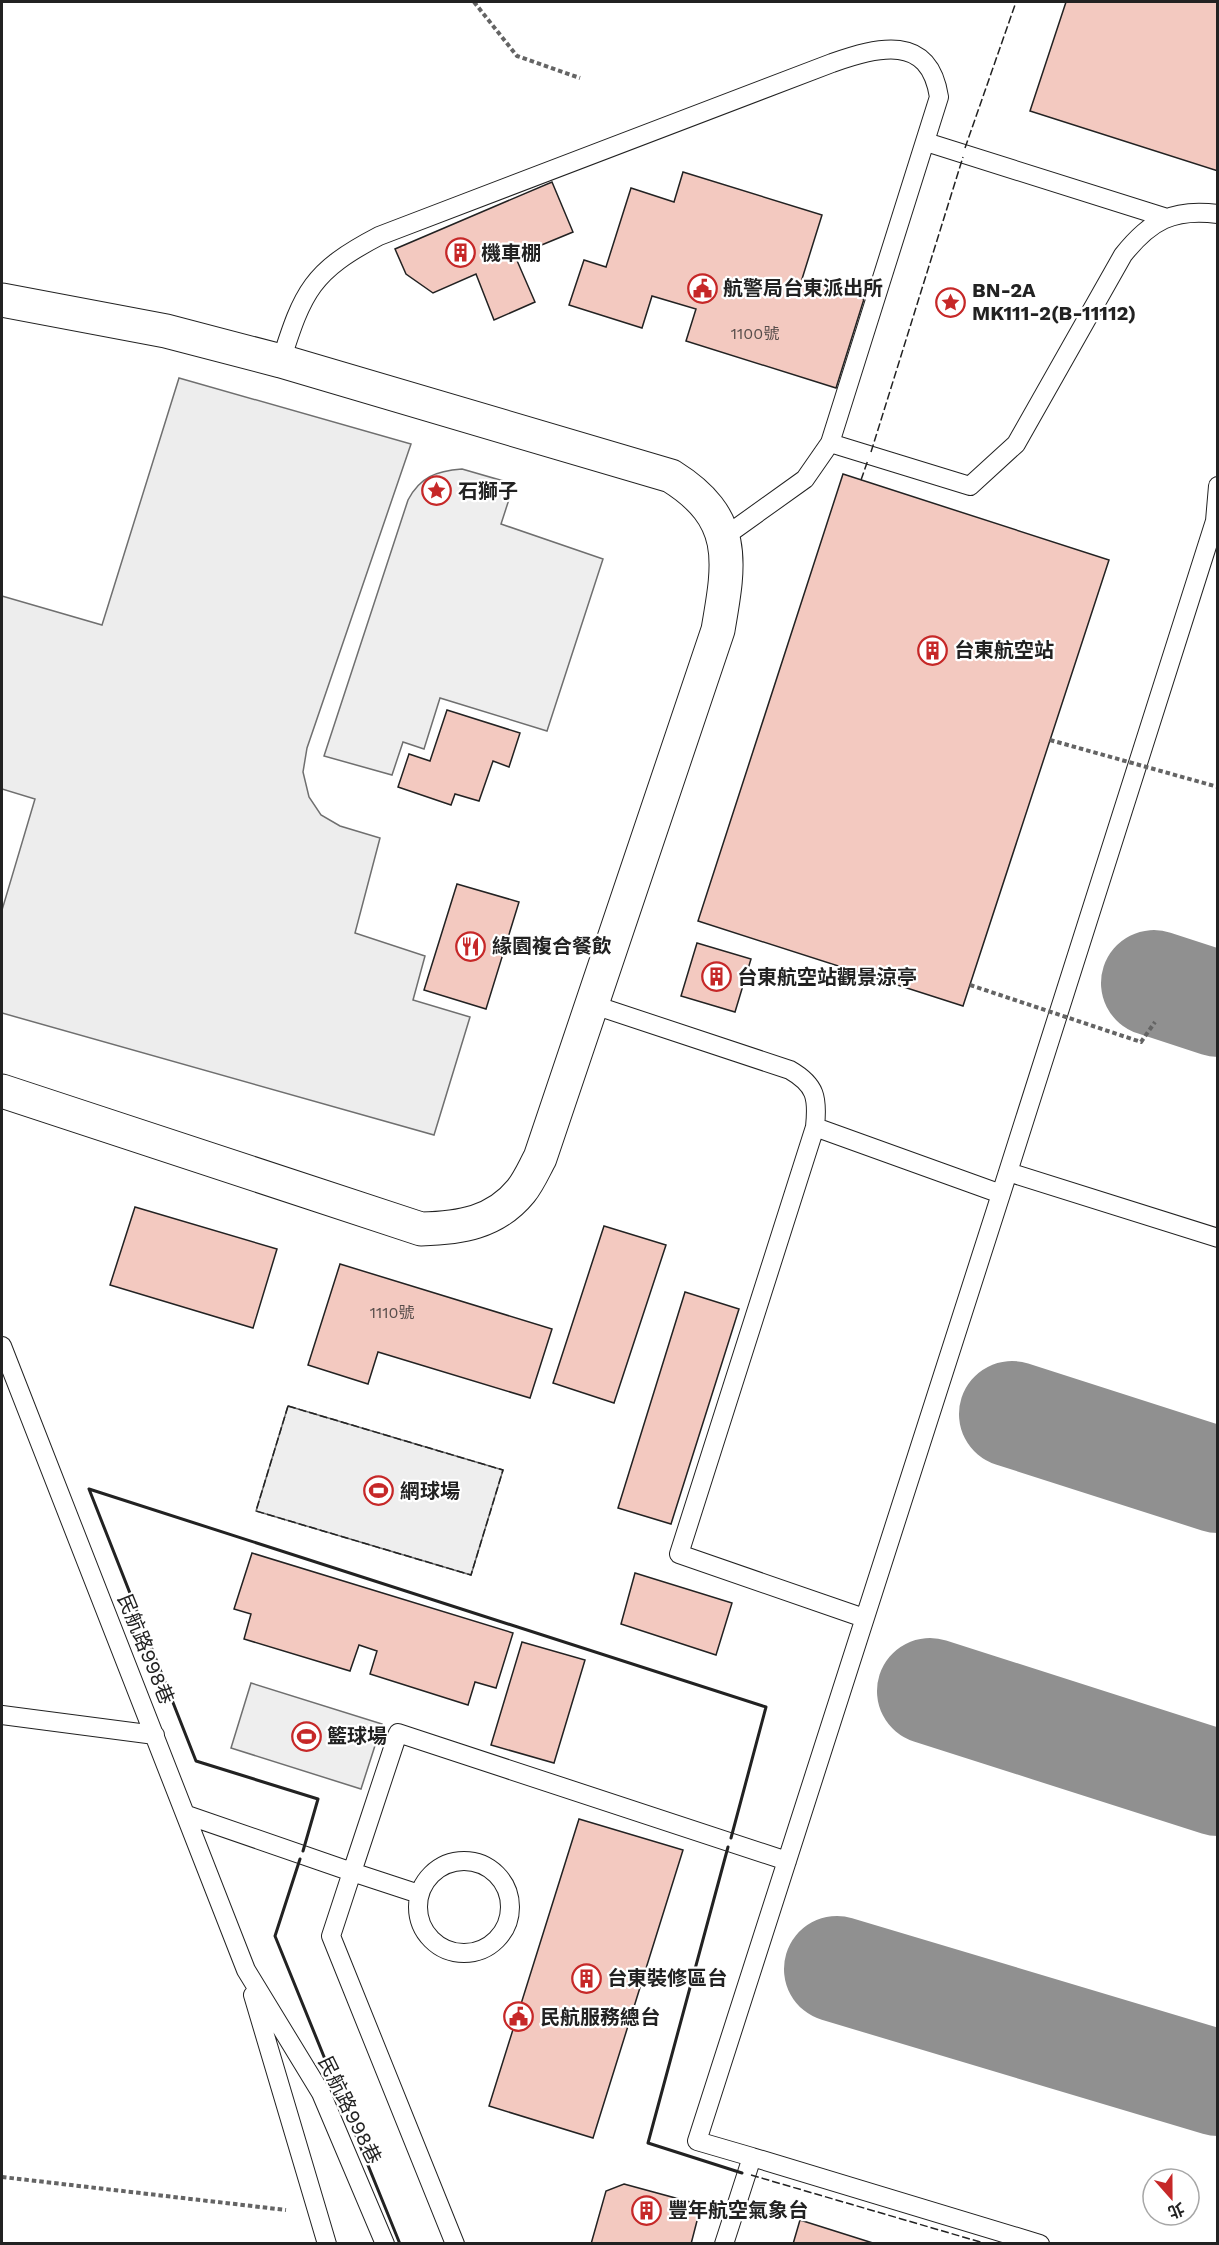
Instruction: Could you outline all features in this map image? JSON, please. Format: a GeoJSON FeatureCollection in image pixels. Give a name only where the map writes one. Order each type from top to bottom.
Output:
{"type":"FeatureCollection","features":[{"type":"Feature","properties":{"kind":"street"},"geometry":{"type":"LineString","coordinates":[[2,300],[166,331],[281,361],[671,476],[694,491],[712,510],[724,537],[727,580],[718,630],[594,1005],[540,1158],[521,1191],[495,1214],[460,1228],[421,1229],[2,1091]]}},
{"type":"Feature","properties":{"kind":"lane"},"geometry":{"type":"LineString","coordinates":[[281,361],[298,308],[311,285],[327,267],[350,251],[379,236],[832,63],[858,54],[887,49],[908,52],[926,62],[936,80],[939,98],[830,443],[805,479],[724,537]]}},
{"type":"Feature","properties":{"kind":"lane"},"geometry":{"type":"LineString","coordinates":[[926,142],[1164,217]]}},
{"type":"Feature","properties":{"kind":"lane"},"geometry":{"type":"LineString","coordinates":[[830,443],[970,486],[1016,444],[1123,255],[1139,235],[1164,217],[1198,211],[1218,214]]}},
{"type":"Feature","properties":{"kind":"lane"},"geometry":{"type":"LineString","coordinates":[[1040,2244],[698,2141],[1216,522],[1218,486]]}},
{"type":"Feature","properties":{"kind":"lane"},"geometry":{"type":"LineString","coordinates":[[594,1005],[789,1070],[805,1078],[814,1093],[817,1108],[815,1127],[679,1554],[864,1618]]}},
{"type":"Feature","properties":{"kind":"lane"},"geometry":{"type":"LineString","coordinates":[[815,1127],[1001,1194]]}},
{"type":"Feature","properties":{"kind":"lane"},"geometry":{"type":"LineString","coordinates":[[1008,1172],[1218,1238]]}},
{"type":"Feature","properties":{"kind":"lane","name":"民航路998巷"},"geometry":{"type":"LineString","coordinates":[[2,1346],[246,1970],[327,2244]]}},
{"type":"Feature","properties":{"kind":"lane"},"geometry":{"type":"LineString","coordinates":[[2,1715],[156,1735]]}},
{"type":"Feature","properties":{"kind":"lane"},"geometry":{"type":"LineString","coordinates":[[455,2244],[331,1936],[398,1733],[787,1861]]}},
{"type":"Feature","properties":{"kind":"lane"},"geometry":{"type":"LineString","coordinates":[[187,1815],[419,1894]]}},
{"type":"Feature","properties":{"kind":"lane"},"geometry":{"type":"LineString","coordinates":[[464,1860],[479,1863],[497,1875],[509,1894],[510,1909],[507,1924],[499,1937],[487,1947],[472,1952],[456,1953],[441,1948],[429,1938],[421,1924],[418,1910],[419,1894],[425,1880],[436,1869],[464,1860]]}},
{"type":"Feature","properties":{"kind":"lane","name":"民航路998巷"},"geometry":{"type":"LineString","coordinates":[[246,1970],[321,2093],[385,2244]]}},
{"type":"Feature","properties":{"kind":"lane"},"geometry":{"type":"LineString","coordinates":[[724,2244],[752,2157]]}},
{"type":"Feature","properties":{"kind":"path"},"geometry":{"type":"LineString","coordinates":[[474,2],[517,56],[580,78]]}},
{"type":"Feature","properties":{"kind":"path"},"geometry":{"type":"LineString","coordinates":[[1050,740],[1218,787]]}},
{"type":"Feature","properties":{"kind":"path"},"geometry":{"type":"LineString","coordinates":[[970,985],[1141,1042],[1155,1022]]}},
{"type":"Feature","properties":{"kind":"path"},"geometry":{"type":"LineString","coordinates":[[2,2177],[320,2214]]}},
{"type":"Feature","properties":{"kind":"shaded area"},"geometry":{"type":"Polygon","coordinates":[[[179,378],[411,444],[307,748],[303,772],[309,797],[321,815],[340,826],[380,838],[355,933],[425,956],[413,1000],[470,1017],[434,1135],[2,1013],[2,910],[35,799],[2,789],[2,596],[102,625],[179,378]]]}},
{"type":"Feature","properties":{"kind":"shaded area"},"geometry":{"type":"Polygon","coordinates":[[[462,469],[514,484],[501,524],[603,559],[547,731],[440,698],[424,749],[403,742],[392,775],[324,756],[408,500],[418,486],[430,477],[444,471],[462,469]]]}},
{"type":"Feature","properties":{"kind":"shaded area","name":"網球場"},"geometry":{"type":"Polygon","coordinates":[[[288,1406],[503,1470],[471,1575],[256,1511],[288,1406]]]}},
{"type":"Feature","properties":{"kind":"shaded area","name":"籃球場"},"geometry":{"type":"Polygon","coordinates":[[[251,1683],[382,1724],[361,1789],[231,1748],[251,1683]]]}},
{"type":"Feature","properties":{"kind":"building"},"geometry":{"type":"Polygon","coordinates":[[[1066,2],[1218,2],[1218,171],[1030,111],[1066,2]]]}},
{"type":"Feature","properties":{"kind":"building","name":"航警局台東派出所"},"geometry":{"type":"Polygon","coordinates":[[[683,172],[822,215],[802,279],[864,299],[836,388],[686,341],[696,309],[652,296],[642,328],[569,305],[584,260],[606,267],[631,188],[674,202],[683,172]]]}},
{"type":"Feature","properties":{"kind":"building","name":"機車棚"},"geometry":{"type":"Polygon","coordinates":[[[552,182],[573,232],[515,256],[535,302],[494,320],[476,274],[433,293],[406,274],[395,249],[552,182]]]}},
{"type":"Feature","properties":{"kind":"building","name":"台東航空站"},"geometry":{"type":"Polygon","coordinates":[[[843,474],[1109,560],[963,1006],[698,921],[843,474]]]}},
{"type":"Feature","properties":{"kind":"building"},"geometry":{"type":"Polygon","coordinates":[[[447,710],[520,733],[509,767],[493,761],[479,801],[455,794],[451,805],[398,787],[409,754],[430,761],[447,710]]]}},
{"type":"Feature","properties":{"kind":"building","name":"緣園複合餐飲"},"geometry":{"type":"Polygon","coordinates":[[[457,884],[519,902],[486,1009],[424,990],[457,884]]]}},
{"type":"Feature","properties":{"kind":"building","name":"台東航空站觀景涼亭"},"geometry":{"type":"Polygon","coordinates":[[[697,943],[751,959],[735,1012],[681,996],[697,943]]]}},
{"type":"Feature","properties":{"kind":"building"},"geometry":{"type":"Polygon","coordinates":[[[135,1207],[277,1249],[253,1328],[110,1285],[135,1207]]]}},
{"type":"Feature","properties":{"kind":"building"},"geometry":{"type":"Polygon","coordinates":[[[604,1226],[666,1245],[614,1403],[553,1383],[604,1226]]]}},
{"type":"Feature","properties":{"kind":"building"},"geometry":{"type":"Polygon","coordinates":[[[340,1264],[552,1329],[530,1398],[378,1352],[368,1384],[308,1365],[340,1264]]]}},
{"type":"Feature","properties":{"kind":"building"},"geometry":{"type":"Polygon","coordinates":[[[685,1292],[739,1309],[671,1524],[618,1508],[685,1292]]]}},
{"type":"Feature","properties":{"kind":"building"},"geometry":{"type":"Polygon","coordinates":[[[252,1553],[513,1633],[496,1688],[475,1682],[468,1705],[370,1674],[377,1651],[359,1645],[350,1671],[244,1639],[251,1614],[234,1609],[252,1553]]]}},
{"type":"Feature","properties":{"kind":"building"},"geometry":{"type":"Polygon","coordinates":[[[635,1573],[732,1603],[716,1655],[621,1624],[635,1573]]]}},
{"type":"Feature","properties":{"kind":"building"},"geometry":{"type":"Polygon","coordinates":[[[522,1642],[585,1660],[554,1763],[491,1745],[522,1642]]]}},
{"type":"Feature","properties":{"kind":"building","name":"台東裝修區台"},"geometry":{"type":"Polygon","coordinates":[[[579,1819],[683,1850],[593,2138],[489,2106],[579,1819]]]}},
{"type":"Feature","properties":{"kind":"building","name":"豐年航空氣象台"},"geometry":{"type":"Polygon","coordinates":[[[624,2184],[690,2202],[698,2217],[691,2244],[591,2244],[606,2191],[624,2184]]]}},
{"type":"Feature","properties":{"kind":"building"},"geometry":{"type":"Polygon","coordinates":[[[800,2220],[876,2244],[793,2244],[800,2220]]]}},
{"type":"Feature","properties":{"kind":"taxiway"},"geometry":{"type":"LineString","coordinates":[[1154,983],[1218,1004]]}},
{"type":"Feature","properties":{"kind":"taxiway"},"geometry":{"type":"LineString","coordinates":[[1012,1414],[1218,1480]]}},
{"type":"Feature","properties":{"kind":"taxiway"},"geometry":{"type":"LineString","coordinates":[[930,1691],[1218,1783]]}},
{"type":"Feature","properties":{"kind":"taxiway"},"geometry":{"type":"LineString","coordinates":[[837,1969],[1218,2083]]}},
{"type":"Feature","properties":{"kind":"fence"},"geometry":{"type":"LineString","coordinates":[[965,148],[1016,2]]}},
{"type":"Feature","properties":{"kind":"fence"},"geometry":{"type":"LineString","coordinates":[[871,452],[963,157]]}},
{"type":"Feature","properties":{"kind":"fence"},"geometry":{"type":"LineString","coordinates":[[861,480],[868,460]]}},
{"type":"Feature","properties":{"kind":"fence"},"geometry":{"type":"LineString","coordinates":[[288,1406],[503,1470],[471,1575],[256,1511],[288,1406]]}},
{"type":"Feature","properties":{"kind":"fence"},"geometry":{"type":"LineString","coordinates":[[751,2175],[987,2244]]}},
{"type":"Feature","properties":{"kind":"wall"},"geometry":{"type":"LineString","coordinates":[[303,1851],[318,1799],[196,1761],[89,1489],[766,1707],[731,1838]]}},
{"type":"Feature","properties":{"kind":"wall"},"geometry":{"type":"LineString","coordinates":[[728,1847],[648,2143],[742,2173]]}},
{"type":"Feature","properties":{"kind":"wall"},"geometry":{"type":"LineString","coordinates":[[300,1859],[275,1936],[400,2244]]}},
{"type":"Feature","properties":{"kind":"place","name":"機車棚"},"geometry":{"type":"Point","coordinates":[460,253]}},
{"type":"Feature","properties":{"kind":"place","name":"航警局台東派出所"},"geometry":{"type":"Point","coordinates":[702,288]}},
{"type":"Feature","properties":{"kind":"place","name":"BN-2A MK111-2(B-11112)"},"geometry":{"type":"Point","coordinates":[951,302]}},
{"type":"Feature","properties":{"kind":"place","name":"石獅子"},"geometry":{"type":"Point","coordinates":[437,491]}},
{"type":"Feature","properties":{"kind":"place","name":"台東航空站"},"geometry":{"type":"Point","coordinates":[933,650]}},
{"type":"Feature","properties":{"kind":"place","name":"緣園複合餐飲"},"geometry":{"type":"Point","coordinates":[471,946]}},
{"type":"Feature","properties":{"kind":"place","name":"台東航空站觀景涼亭"},"geometry":{"type":"Point","coordinates":[716,977]}},
{"type":"Feature","properties":{"kind":"place","name":"網球場"},"geometry":{"type":"Point","coordinates":[379,1491]}},
{"type":"Feature","properties":{"kind":"place","name":"籃球場"},"geometry":{"type":"Point","coordinates":[306,1736]}},
{"type":"Feature","properties":{"kind":"place","name":"台東裝修區台"},"geometry":{"type":"Point","coordinates":[586,1978]}},
{"type":"Feature","properties":{"kind":"place","name":"民航服務總台"},"geometry":{"type":"Point","coordinates":[519,2017]}},
{"type":"Feature","properties":{"kind":"place","name":"豐年航空氣象台"},"geometry":{"type":"Point","coordinates":[647,2210]}}]}
